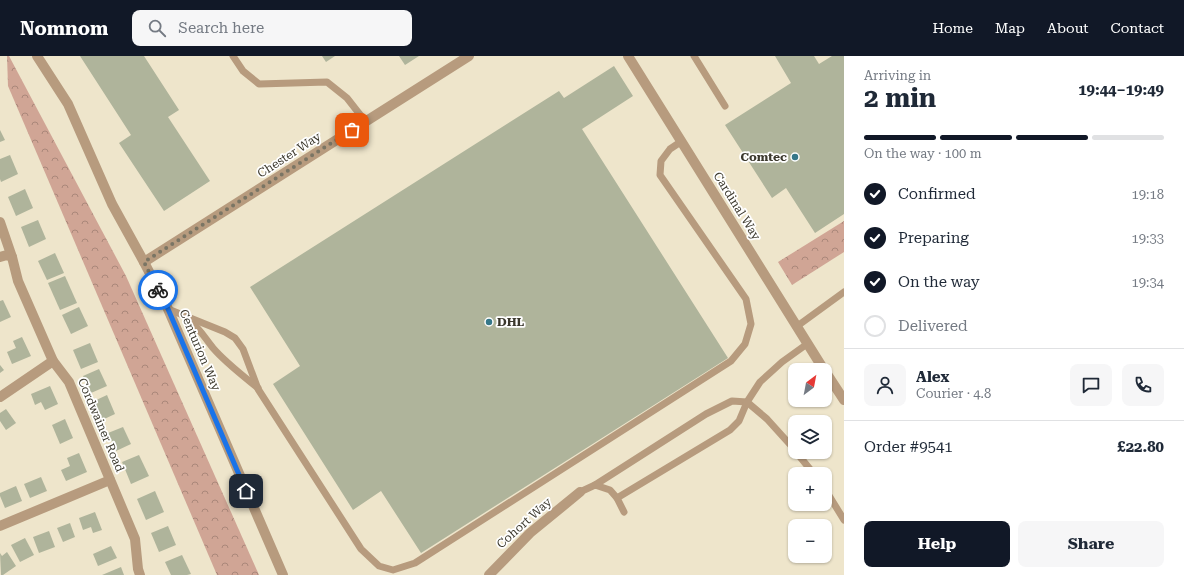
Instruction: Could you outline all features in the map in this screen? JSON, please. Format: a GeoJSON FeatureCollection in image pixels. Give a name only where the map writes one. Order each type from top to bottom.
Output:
{"type":"FeatureCollection","features":[{"type":"Feature","properties":{"kind":"street","name":"Centurion Way"},"geometry":{"type":"LineString","coordinates":[[37,56],[68,104],[112,204],[168,309],[283,575]]}},
{"type":"Feature","properties":{"kind":"street","name":"Chester Way"},"geometry":{"type":"LineString","coordinates":[[144,262],[469,56]]}},
{"type":"Feature","properties":{"kind":"street","name":"Cardinal Way"},"geometry":{"type":"LineString","coordinates":[[628,56],[820,363]]}},
{"type":"Feature","properties":{"kind":"street","name":"Cordwainer Road"},"geometry":{"type":"LineString","coordinates":[[0,222],[12,256],[18,281],[53,361],[69,382],[135,539],[138,570],[140,575]]}},
{"type":"Feature","properties":{"kind":"street"},"geometry":{"type":"LineString","coordinates":[[0,257],[7,255],[12,256]]}},
{"type":"Feature","properties":{"kind":"street"},"geometry":{"type":"LineString","coordinates":[[0,397],[53,361]]}},
{"type":"Feature","properties":{"kind":"street","name":"Cardinal Way"},"geometry":{"type":"LineString","coordinates":[[832,382],[844,400]]}},
{"type":"Feature","properties":{"kind":"street"},"geometry":{"type":"LineString","coordinates":[[0,526],[110,480]]}},
{"type":"Feature","properties":{"kind":"street","name":"Cohort Way"},"geometry":{"type":"LineString","coordinates":[[489,575],[530,533],[580,492]]}},
{"type":"Feature","properties":{"kind":"lane"},"geometry":{"type":"LineString","coordinates":[[233,56],[243,71],[259,84],[327,82],[347,98],[365,121]]}},
{"type":"Feature","properties":{"kind":"lane"},"geometry":{"type":"LineString","coordinates":[[694,56],[725,106]]}},
{"type":"Feature","properties":{"kind":"lane"},"geometry":{"type":"LineString","coordinates":[[168,309],[225,332],[235,338],[243,349],[258,389],[361,549],[379,566],[393,570],[415,563],[731,361],[745,344],[751,324],[746,299],[660,175],[660,161],[670,150],[682,141]]}},
{"type":"Feature","properties":{"kind":"lane"},"geometry":{"type":"LineString","coordinates":[[796,327],[844,292]]}},
{"type":"Feature","properties":{"kind":"lane"},"geometry":{"type":"LineString","coordinates":[[186,317],[198,327],[212,347],[228,364],[258,389]]}},
{"type":"Feature","properties":{"kind":"lane"},"geometry":{"type":"LineString","coordinates":[[617,498],[730,430],[739,421],[760,382],[782,362],[807,344]]}},
{"type":"Feature","properties":{"kind":"lane"},"geometry":{"type":"LineString","coordinates":[[580,492],[595,485],[706,414],[732,401],[748,402],[767,419],[788,442]]}},
{"type":"Feature","properties":{"kind":"lane"},"geometry":{"type":"LineString","coordinates":[[802,459],[809,467]]}},
{"type":"Feature","properties":{"kind":"lane"},"geometry":{"type":"LineString","coordinates":[[595,485],[610,490],[617,498],[624,512]]}},
{"type":"Feature","properties":{"kind":"lane"},"geometry":{"type":"LineString","coordinates":[[832,500],[844,520]]}},
{"type":"Feature","properties":{"kind":"green space"},"geometry":{"type":"Polygon","coordinates":[[[7,56],[9,56],[126,276],[259,575],[217,575],[8,86],[7,56]]]}},
{"type":"Feature","properties":{"kind":"green space"},"geometry":{"type":"Polygon","coordinates":[[[844,221],[844,252],[792,285],[778,262],[844,221]]]}},
{"type":"Feature","properties":{"kind":"building"},"geometry":{"type":"Polygon","coordinates":[[[80,56],[144,56],[179,110],[168,117],[210,181],[164,211],[119,143],[131,135],[80,56]]]}},
{"type":"Feature","properties":{"kind":"building"},"geometry":{"type":"Polygon","coordinates":[[[322,56],[335,56],[326,62],[322,56]]]}},
{"type":"Feature","properties":{"kind":"building"},"geometry":{"type":"Polygon","coordinates":[[[399,56],[419,56],[405,65],[399,56]]]}},
{"type":"Feature","properties":{"kind":"building","name":"Comtec"},"geometry":{"type":"Polygon","coordinates":[[[775,56],[814,56],[819,64],[832,56],[844,56],[844,214],[815,233],[786,188],[772,198],[725,125],[791,83],[775,56]]]}},
{"type":"Feature","properties":{"kind":"building","name":"DHL"},"geometry":{"type":"Polygon","coordinates":[[[614,66],[633,96],[582,129],[728,358],[421,553],[381,491],[353,510],[273,384],[300,366],[250,287],[559,91],[564,98],[614,66]]]}},
{"type":"Feature","properties":{"kind":"building"},"geometry":{"type":"Polygon","coordinates":[[[0,130],[5,140],[0,142],[0,130]]]}},
{"type":"Feature","properties":{"kind":"building"},"geometry":{"type":"Polygon","coordinates":[[[10,155],[18,174],[1,182],[0,159],[10,155]]]}},
{"type":"Feature","properties":{"kind":"building"},"geometry":{"type":"Polygon","coordinates":[[[25,189],[33,208],[16,216],[8,197],[25,189]]]}},
{"type":"Feature","properties":{"kind":"building"},"geometry":{"type":"Polygon","coordinates":[[[38,220],[46,239],[29,247],[21,227],[38,220]]]}},
{"type":"Feature","properties":{"kind":"building"},"geometry":{"type":"Polygon","coordinates":[[[55,253],[64,273],[47,280],[38,261],[55,253]]]}},
{"type":"Feature","properties":{"kind":"building"},"geometry":{"type":"Polygon","coordinates":[[[65,276],[77,303],[60,310],[48,283],[65,276]]]}},
{"type":"Feature","properties":{"kind":"building"},"geometry":{"type":"Polygon","coordinates":[[[3,300],[11,317],[0,322],[0,301],[3,300]]]}},
{"type":"Feature","properties":{"kind":"building"},"geometry":{"type":"Polygon","coordinates":[[[79,307],[88,326],[71,334],[62,315],[79,307]]]}},
{"type":"Feature","properties":{"kind":"building"},"geometry":{"type":"Polygon","coordinates":[[[22,337],[31,356],[12,364],[7,352],[16,348],[13,341],[22,337]]]}},
{"type":"Feature","properties":{"kind":"building"},"geometry":{"type":"Polygon","coordinates":[[[90,343],[98,362],[81,369],[73,350],[90,343]]]}},
{"type":"Feature","properties":{"kind":"building"},"geometry":{"type":"Polygon","coordinates":[[[0,365],[4,370],[0,373],[0,365]]]}},
{"type":"Feature","properties":{"kind":"building"},"geometry":{"type":"Polygon","coordinates":[[[99,369],[107,386],[91,393],[83,376],[99,369]]]}},
{"type":"Feature","properties":{"kind":"building"},"geometry":{"type":"Polygon","coordinates":[[[50,386],[58,404],[45,410],[41,402],[35,405],[31,394],[50,386]]]}},
{"type":"Feature","properties":{"kind":"building"},"geometry":{"type":"Polygon","coordinates":[[[107,395],[115,414],[100,421],[92,402],[107,395]]]}},
{"type":"Feature","properties":{"kind":"building"},"geometry":{"type":"Polygon","coordinates":[[[6,409],[16,423],[6,430],[0,421],[0,413],[6,409]]]}},
{"type":"Feature","properties":{"kind":"building"},"geometry":{"type":"Polygon","coordinates":[[[65,419],[73,438],[60,444],[52,425],[65,419]]]}},
{"type":"Feature","properties":{"kind":"building"},"geometry":{"type":"Polygon","coordinates":[[[123,427],[131,444],[116,451],[108,433],[123,427]]]}},
{"type":"Feature","properties":{"kind":"building"},"geometry":{"type":"Polygon","coordinates":[[[79,453],[87,472],[66,481],[61,470],[70,466],[67,458],[79,453]]]}},
{"type":"Feature","properties":{"kind":"building"},"geometry":{"type":"Polygon","coordinates":[[[139,455],[149,476],[131,484],[122,462],[139,455]]]}},
{"type":"Feature","properties":{"kind":"building"},"geometry":{"type":"Polygon","coordinates":[[[41,477],[47,491],[30,498],[24,484],[41,477]]]}},
{"type":"Feature","properties":{"kind":"building"},"geometry":{"type":"Polygon","coordinates":[[[16,486],[22,501],[5,508],[0,493],[16,486]]]}},
{"type":"Feature","properties":{"kind":"building"},"geometry":{"type":"Polygon","coordinates":[[[155,491],[164,512],[146,520],[137,499],[155,491]]]}},
{"type":"Feature","properties":{"kind":"building"},"geometry":{"type":"Polygon","coordinates":[[[95,512],[102,530],[93,533],[91,527],[83,530],[79,518],[95,512]]]}},
{"type":"Feature","properties":{"kind":"building"},"geometry":{"type":"Polygon","coordinates":[[[70,523],[75,537],[63,542],[57,528],[70,523]]]}},
{"type":"Feature","properties":{"kind":"building"},"geometry":{"type":"Polygon","coordinates":[[[168,526],[176,545],[159,552],[151,533],[168,526]]]}},
{"type":"Feature","properties":{"kind":"building"},"geometry":{"type":"Polygon","coordinates":[[[49,531],[55,547],[39,553],[33,537],[49,531]]]}},
{"type":"Feature","properties":{"kind":"building"},"geometry":{"type":"Polygon","coordinates":[[[25,538],[34,555],[20,562],[11,545],[25,538]]]}},
{"type":"Feature","properties":{"kind":"building"},"geometry":{"type":"Polygon","coordinates":[[[111,546],[117,558],[98,566],[93,554],[111,546]]]}},
{"type":"Feature","properties":{"kind":"building"},"geometry":{"type":"Polygon","coordinates":[[[7,552],[16,566],[1,575],[0,553],[2,556],[7,552]]]}},
{"type":"Feature","properties":{"kind":"building"},"geometry":{"type":"Polygon","coordinates":[[[182,555],[191,574],[171,575],[165,562],[182,555]]]}},
{"type":"Feature","properties":{"kind":"building"},"geometry":{"type":"Polygon","coordinates":[[[121,567],[124,575],[102,575],[121,567]]]}},
{"type":"Feature","properties":{"kind":"way so far"},"geometry":{"type":"LineString","coordinates":[[158,290],[144,262],[352,130]]}},
{"type":"Feature","properties":{"kind":"place","name":"Comtec"},"geometry":{"type":"Point","coordinates":[795,157]}},
{"type":"Feature","properties":{"kind":"place","name":"DHL"},"geometry":{"type":"Point","coordinates":[489,322]}},
{"type":"Feature","properties":{"kind":"route"},"geometry":{"type":"LineString","coordinates":[[158,290],[168,309],[246,491]]}}]}
